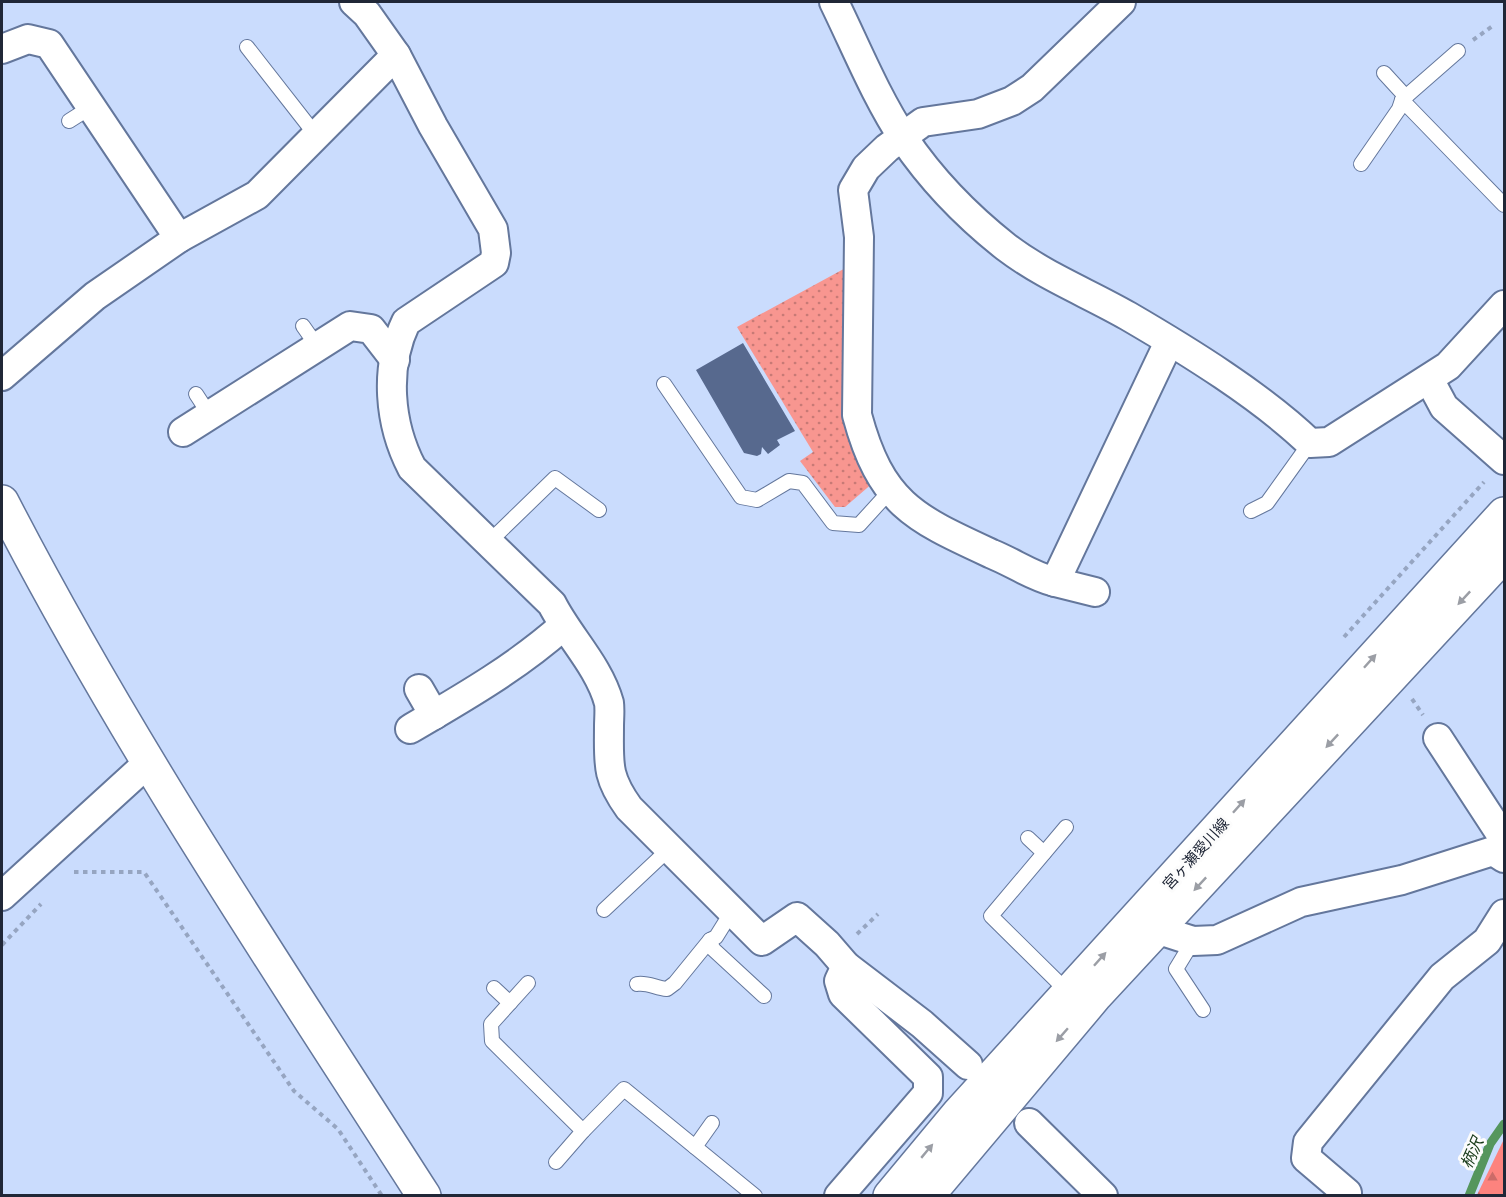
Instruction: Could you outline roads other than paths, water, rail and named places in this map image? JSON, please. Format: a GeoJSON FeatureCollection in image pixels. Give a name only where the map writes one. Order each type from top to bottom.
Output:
{"type":"FeatureCollection","features":[{"type":"Feature","properties":{"kind":"main road"},"geometry":{"type":"LineString","coordinates":[[2,502],[81,649],[149,762],[424,1196]]}},
{"type":"Feature","properties":{"kind":"main road","name":"宮ヶ瀬愛川線"},"geometry":{"type":"LineString","coordinates":[[890,1196],[959,1113],[1504,514]]}},
{"type":"Feature","properties":{"kind":"main road","name":"宮ヶ瀬愛川線"},"geometry":{"type":"LineString","coordinates":[[927,1196],[1096,996],[1504,555]]}},
{"type":"Feature","properties":{"kind":"street"},"geometry":{"type":"LineString","coordinates":[[354,2],[367,14],[396,55],[493,229],[496,253],[494,263],[406,322],[400,335],[395,360],[392,412],[400,446],[412,468],[552,604],[563,626],[575,639],[609,704],[609,771],[615,789],[629,808],[731,913],[762,941],[797,917],[827,944],[846,966],[922,1024],[968,1065]]}},
{"type":"Feature","properties":{"kind":"street"},"geometry":{"type":"LineString","coordinates":[[834,2],[903,138],[941,187],[1006,247],[1049,275],[1128,316],[1169,342],[1254,398],[1310,443],[1329,442],[1448,366],[1504,304]]}},
{"type":"Feature","properties":{"kind":"street"},"geometry":{"type":"LineString","coordinates":[[1095,592],[1037,577],[935,528],[890,491],[874,465],[857,416],[860,237],[853,190],[866,168],[887,148],[923,123],[978,114],[1012,101],[1032,88],[1121,2]]}},
{"type":"Feature","properties":{"kind":"street"},"geometry":{"type":"LineString","coordinates":[[2,49],[28,39],[49,44],[80,114],[179,238]]}},
{"type":"Feature","properties":{"kind":"street"},"geometry":{"type":"LineString","coordinates":[[2,376],[95,296],[179,238],[257,195],[315,134],[396,55]]}},
{"type":"Feature","properties":{"kind":"street"},"geometry":{"type":"LineString","coordinates":[[183,432],[203,404],[310,336],[350,326],[371,329],[395,360]]}},
{"type":"Feature","properties":{"kind":"street"},"geometry":{"type":"LineString","coordinates":[[1055,582],[1169,342]]}},
{"type":"Feature","properties":{"kind":"street"},"geometry":{"type":"LineString","coordinates":[[1429,379],[1444,407],[1504,460]]}},
{"type":"Feature","properties":{"kind":"street"},"geometry":{"type":"LineString","coordinates":[[410,729],[543,644],[563,626]]}},
{"type":"Feature","properties":{"kind":"street"},"geometry":{"type":"LineString","coordinates":[[419,689],[434,715]]}},
{"type":"Feature","properties":{"kind":"street"},"geometry":{"type":"LineString","coordinates":[[1158,930],[1193,941],[1217,940],[1301,902],[1402,880],[1502,848],[1438,738]]}},
{"type":"Feature","properties":{"kind":"street"},"geometry":{"type":"LineString","coordinates":[[2,896],[149,762]]}},
{"type":"Feature","properties":{"kind":"street"},"geometry":{"type":"LineString","coordinates":[[1348,1195],[1306,1158],[1308,1142],[1442,976],[1487,941],[1504,914]]}},
{"type":"Feature","properties":{"kind":"street"},"geometry":{"type":"LineString","coordinates":[[839,1196],[928,1093],[928,1077],[843,994],[839,981],[846,966]]}},
{"type":"Feature","properties":{"kind":"street"},"geometry":{"type":"LineString","coordinates":[[928,1093],[959,1113]]}},
{"type":"Feature","properties":{"kind":"street"},"geometry":{"type":"LineString","coordinates":[[1029,1123],[1103,1196]]}},
{"type":"Feature","properties":{"kind":"lane"},"geometry":{"type":"LineString","coordinates":[[247,47],[315,134]]}},
{"type":"Feature","properties":{"kind":"lane"},"geometry":{"type":"LineString","coordinates":[[1361,164],[1399,110],[1404,98],[1458,51]]}},
{"type":"Feature","properties":{"kind":"lane"},"geometry":{"type":"LineString","coordinates":[[1384,73],[1404,98],[1504,205]]}},
{"type":"Feature","properties":{"kind":"lane"},"geometry":{"type":"LineString","coordinates":[[664,384],[741,497],[758,500],[789,481],[803,483],[833,523],[859,525],[890,491]]}},
{"type":"Feature","properties":{"kind":"lane"},"geometry":{"type":"LineString","coordinates":[[1251,511],[1268,503],[1310,443]]}},
{"type":"Feature","properties":{"kind":"lane"},"geometry":{"type":"LineString","coordinates":[[488,543],[555,478],[599,510]]}},
{"type":"Feature","properties":{"kind":"lane"},"geometry":{"type":"LineString","coordinates":[[1066,827],[991,916],[1069,993]]}},
{"type":"Feature","properties":{"kind":"lane"},"geometry":{"type":"LineString","coordinates":[[1028,838],[1044,853]]}},
{"type":"Feature","properties":{"kind":"lane"},"geometry":{"type":"LineString","coordinates":[[604,910],[669,849]]}},
{"type":"Feature","properties":{"kind":"lane"},"geometry":{"type":"LineString","coordinates":[[637,984],[644,982],[656,988],[667,989],[675,983],[710,940],[716,937],[731,913]]}},
{"type":"Feature","properties":{"kind":"lane"},"geometry":{"type":"LineString","coordinates":[[710,940],[713,949],[764,996]]}},
{"type":"Feature","properties":{"kind":"lane"},"geometry":{"type":"LineString","coordinates":[[1193,941],[1176,969],[1203,1010]]}},
{"type":"Feature","properties":{"kind":"lane"},"geometry":{"type":"LineString","coordinates":[[528,983],[491,1024],[492,1041],[583,1131]]}},
{"type":"Feature","properties":{"kind":"lane"},"geometry":{"type":"LineString","coordinates":[[494,987],[510,1003]]}},
{"type":"Feature","properties":{"kind":"lane"},"geometry":{"type":"LineString","coordinates":[[556,1162],[624,1089],[755,1196]]}},
{"type":"Feature","properties":{"kind":"lane"},"geometry":{"type":"LineString","coordinates":[[695,1147],[712,1123]]}},
{"type":"Feature","properties":{"kind":"waterway","name":"柄沢"},"geometry":{"type":"LineString","coordinates":[[1469,1196],[1490,1144],[1504,1124]]}}]}
